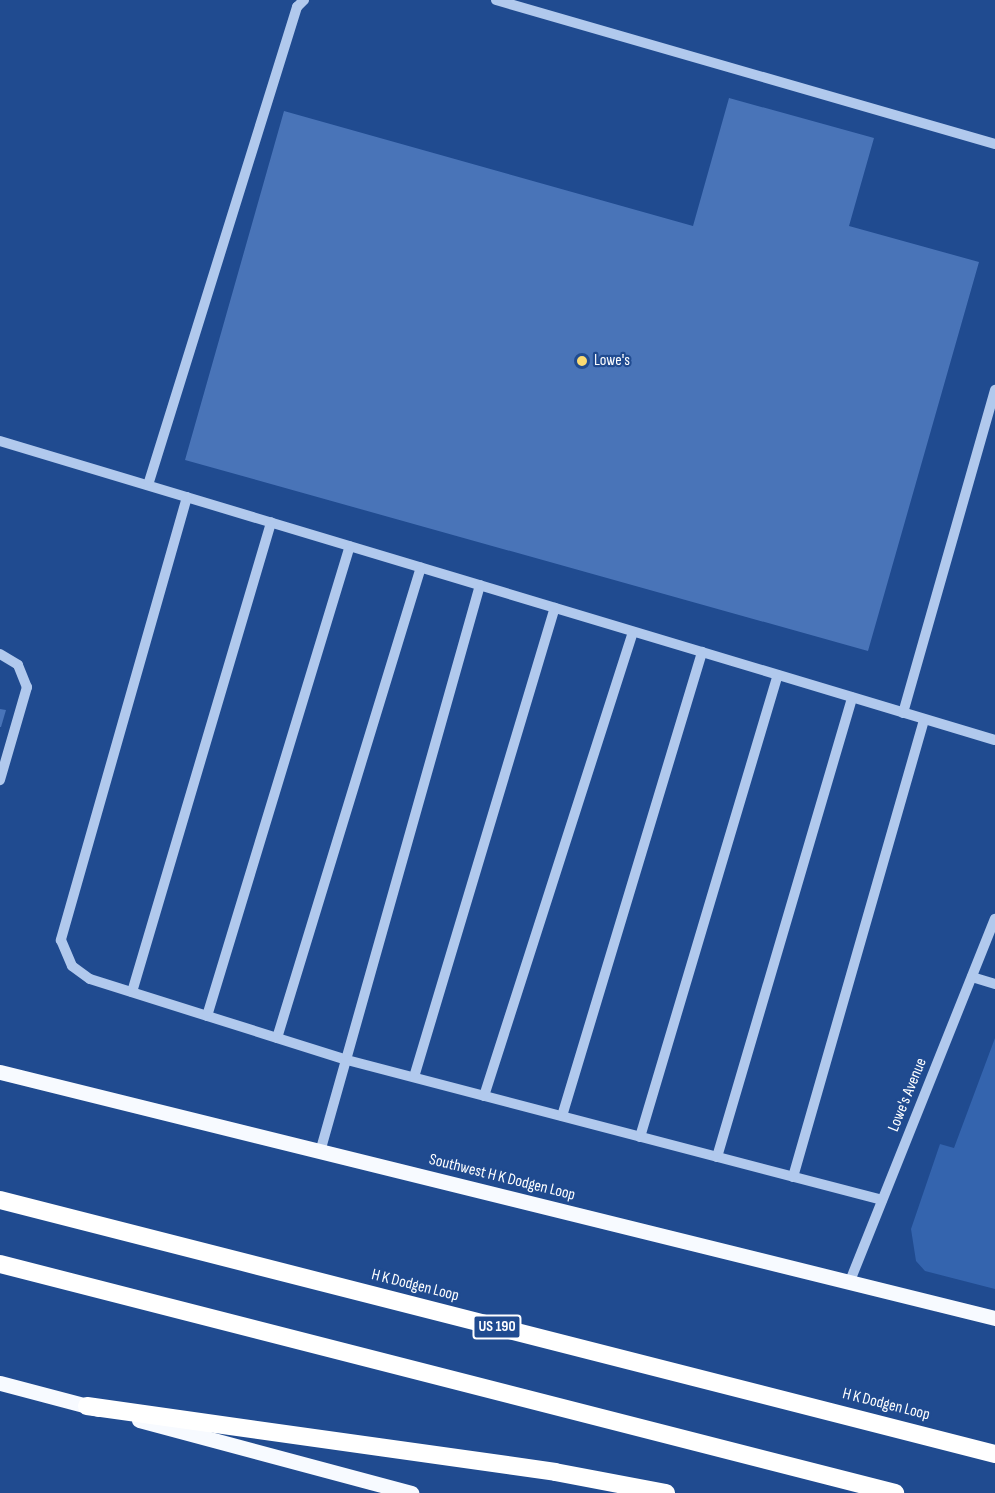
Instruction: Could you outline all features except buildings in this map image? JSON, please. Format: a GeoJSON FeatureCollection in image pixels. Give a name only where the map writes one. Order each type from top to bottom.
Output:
{"type":"FeatureCollection","features":[{"type":"Feature","properties":{"kind":"highway","name":"H K Dodgen Loop"},"geometry":{"type":"LineString","coordinates":[[0,1200],[995,1454]]}},
{"type":"Feature","properties":{"kind":"highway"},"geometry":{"type":"LineString","coordinates":[[0,1264],[895,1493]]}},
{"type":"Feature","properties":{"kind":"highway"},"geometry":{"type":"LineString","coordinates":[[87,1406],[555,1472],[666,1493]]}},
{"type":"Feature","properties":{"kind":"main road","name":"Southwest H K Dodgen Loop"},"geometry":{"type":"LineString","coordinates":[[0,1072],[995,1318]]}},
{"type":"Feature","properties":{"kind":"main road"},"geometry":{"type":"LineString","coordinates":[[0,1383],[411,1493]]}},
{"type":"Feature","properties":{"kind":"street"},"geometry":{"type":"LineString","coordinates":[[148,485],[293,19],[303,0]]}},
{"type":"Feature","properties":{"kind":"street"},"geometry":{"type":"LineString","coordinates":[[496,0],[995,144]]}},
{"type":"Feature","properties":{"kind":"street"},"geometry":{"type":"LineString","coordinates":[[903,712],[995,390]]}},
{"type":"Feature","properties":{"kind":"street"},"geometry":{"type":"LineString","coordinates":[[0,441],[995,740]]}},
{"type":"Feature","properties":{"kind":"street"},"geometry":{"type":"LineString","coordinates":[[187,497],[61,940],[72,966],[90,979],[346,1060],[882,1200]]}},
{"type":"Feature","properties":{"kind":"street"},"geometry":{"type":"LineString","coordinates":[[132,992],[271,522]]}},
{"type":"Feature","properties":{"kind":"street"},"geometry":{"type":"LineString","coordinates":[[207,1016],[350,546]]}},
{"type":"Feature","properties":{"kind":"street"},"geometry":{"type":"LineString","coordinates":[[278,1038],[422,568]]}},
{"type":"Feature","properties":{"kind":"street"},"geometry":{"type":"LineString","coordinates":[[320,1152],[480,585]]}},
{"type":"Feature","properties":{"kind":"street"},"geometry":{"type":"LineString","coordinates":[[414,1077],[555,608]]}},
{"type":"Feature","properties":{"kind":"street"},"geometry":{"type":"LineString","coordinates":[[484,1096],[633,632]]}},
{"type":"Feature","properties":{"kind":"street"},"geometry":{"type":"LineString","coordinates":[[562,1116],[702,652]]}},
{"type":"Feature","properties":{"kind":"street"},"geometry":{"type":"LineString","coordinates":[[0,654],[18,665],[27,687],[0,780]]}},
{"type":"Feature","properties":{"kind":"street"},"geometry":{"type":"LineString","coordinates":[[640,1137],[778,675]]}},
{"type":"Feature","properties":{"kind":"street"},"geometry":{"type":"LineString","coordinates":[[717,1157],[852,697]]}},
{"type":"Feature","properties":{"kind":"street"},"geometry":{"type":"LineString","coordinates":[[793,1177],[924,719]]}},
{"type":"Feature","properties":{"kind":"street","name":"Lowe's Avenue"},"geometry":{"type":"LineString","coordinates":[[850,1281],[972,977],[993,931],[995,919]]}},
{"type":"Feature","properties":{"kind":"street"},"geometry":{"type":"LineString","coordinates":[[972,977],[995,984]]}},
{"type":"Feature","properties":{"kind":"shaded area"},"geometry":{"type":"Polygon","coordinates":[[[995,1038],[995,1289],[925,1271],[916,1261],[911,1229],[940,1144],[954,1148],[995,1038]]]}},
{"type":"Feature","properties":{"kind":"place","name":"Lowe's"},"geometry":{"type":"Point","coordinates":[582,361]}}]}
